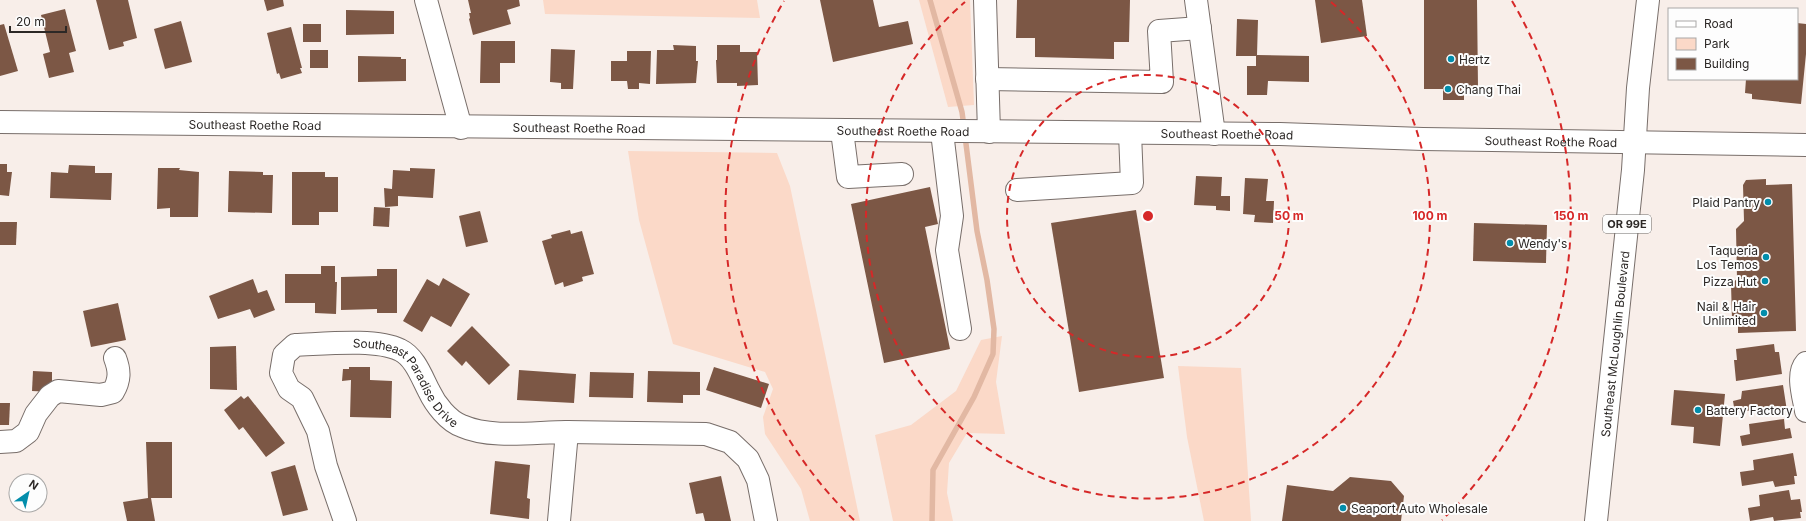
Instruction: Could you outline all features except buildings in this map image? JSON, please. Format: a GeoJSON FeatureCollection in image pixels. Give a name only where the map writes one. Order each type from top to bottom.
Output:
{"type":"FeatureCollection","features":[{"type":"Feature","properties":{"kind":"street"},"geometry":{"type":"LineString","coordinates":[[426,0],[461,128]]}},
{"type":"Feature","properties":{"kind":"street"},"geometry":{"type":"LineString","coordinates":[[984,0],[989,132]]}},
{"type":"Feature","properties":{"kind":"street"},"geometry":{"type":"LineString","coordinates":[[1196,0],[1214,134]]}},
{"type":"Feature","properties":{"kind":"street","name":"Southeast McLoughlin Boulevard"},"geometry":{"type":"LineString","coordinates":[[1596,521],[1648,0]]}},
{"type":"Feature","properties":{"kind":"street"},"geometry":{"type":"LineString","coordinates":[[987,79],[1162,82],[1159,31],[1200,28]]}},
{"type":"Feature","properties":{"kind":"street","name":"Southeast Roethe Road"},"geometry":{"type":"LineString","coordinates":[[0,122],[173,123],[461,128],[1214,134],[1806,146]]}},
{"type":"Feature","properties":{"kind":"street"},"geometry":{"type":"LineString","coordinates":[[842,130],[848,178],[902,174]]}},
{"type":"Feature","properties":{"kind":"street"},"geometry":{"type":"LineString","coordinates":[[942,132],[952,216],[947,250],[960,329]]}},
{"type":"Feature","properties":{"kind":"street"},"geometry":{"type":"LineString","coordinates":[[1017,190],[1132,183],[1130,133]]}},
{"type":"Feature","properties":{"kind":"street","name":"Southeast Paradise Drive"},"geometry":{"type":"LineString","coordinates":[[345,521],[326,466],[318,431],[302,398],[289,389],[281,373],[284,355],[295,345],[375,343],[401,350],[415,363],[430,395],[449,418],[462,426],[486,433],[567,432],[706,434],[730,442],[748,459],[758,480],[766,521]]}},
{"type":"Feature","properties":{"kind":"street"},"geometry":{"type":"LineString","coordinates":[[0,442],[16,441],[28,432],[36,414],[50,396],[58,391],[101,395],[113,392],[119,382],[120,370],[115,358]]}},
{"type":"Feature","properties":{"kind":"street"},"geometry":{"type":"LineString","coordinates":[[1806,363],[1803,367],[1801,382],[1806,411]]}},
{"type":"Feature","properties":{"kind":"street"},"geometry":{"type":"LineString","coordinates":[[559,521],[567,432]]}},
{"type":"Feature","properties":{"kind":"green space"},"geometry":{"type":"Polygon","coordinates":[[[543,0],[757,0],[760,18],[545,14],[543,0]]]}},
{"type":"Feature","properties":{"kind":"green space"},"geometry":{"type":"Polygon","coordinates":[[[919,0],[970,0],[974,105],[948,107],[919,0]]]}},
{"type":"Feature","properties":{"kind":"green space"},"geometry":{"type":"Polygon","coordinates":[[[628,151],[777,153],[790,186],[860,521],[810,521],[801,489],[765,434],[763,417],[773,389],[765,372],[673,344],[639,220],[628,151]]]}},
{"type":"Feature","properties":{"kind":"green space"},"geometry":{"type":"Polygon","coordinates":[[[1002,336],[996,382],[1005,434],[967,433],[949,463],[947,493],[953,521],[893,521],[875,435],[911,425],[956,391],[981,340],[1002,336]]]}},
{"type":"Feature","properties":{"kind":"green space"},"geometry":{"type":"Polygon","coordinates":[[[1178,366],[1241,368],[1251,521],[1204,521],[1187,437],[1178,366]]]}},
{"type":"Feature","properties":{"kind":"waterway"},"geometry":{"type":"LineString","coordinates":[[930,0],[962,112],[964,127]]}},
{"type":"Feature","properties":{"kind":"waterway"},"geometry":{"type":"LineString","coordinates":[[932,521],[933,470],[974,397],[993,354],[994,329],[987,280],[977,231],[965,136]]}},
{"type":"Feature","properties":{"kind":"place","name":"Hertz"},"geometry":{"type":"Point","coordinates":[1451,59]}},
{"type":"Feature","properties":{"kind":"place","name":"Chang Thai"},"geometry":{"type":"Point","coordinates":[1448,89]}},
{"type":"Feature","properties":{"kind":"place","name":"Plaid Pantry"},"geometry":{"type":"Point","coordinates":[1768,202]}},
{"type":"Feature","properties":{"kind":"place","name":"Wendy's"},"geometry":{"type":"Point","coordinates":[1510,243]}},
{"type":"Feature","properties":{"kind":"place","name":"Taqueria Los Temos"},"geometry":{"type":"Point","coordinates":[1766,257]}},
{"type":"Feature","properties":{"kind":"place","name":"Pizza Hut"},"geometry":{"type":"Point","coordinates":[1765,281]}},
{"type":"Feature","properties":{"kind":"place","name":"Nail & Hair Unlimited"},"geometry":{"type":"Point","coordinates":[1764,313]}},
{"type":"Feature","properties":{"kind":"place","name":"Battery Factory"},"geometry":{"type":"Point","coordinates":[1698,410]}},
{"type":"Feature","properties":{"kind":"place","name":"Seaport Auto Wholesale"},"geometry":{"type":"Point","coordinates":[1343,508]}}]}
